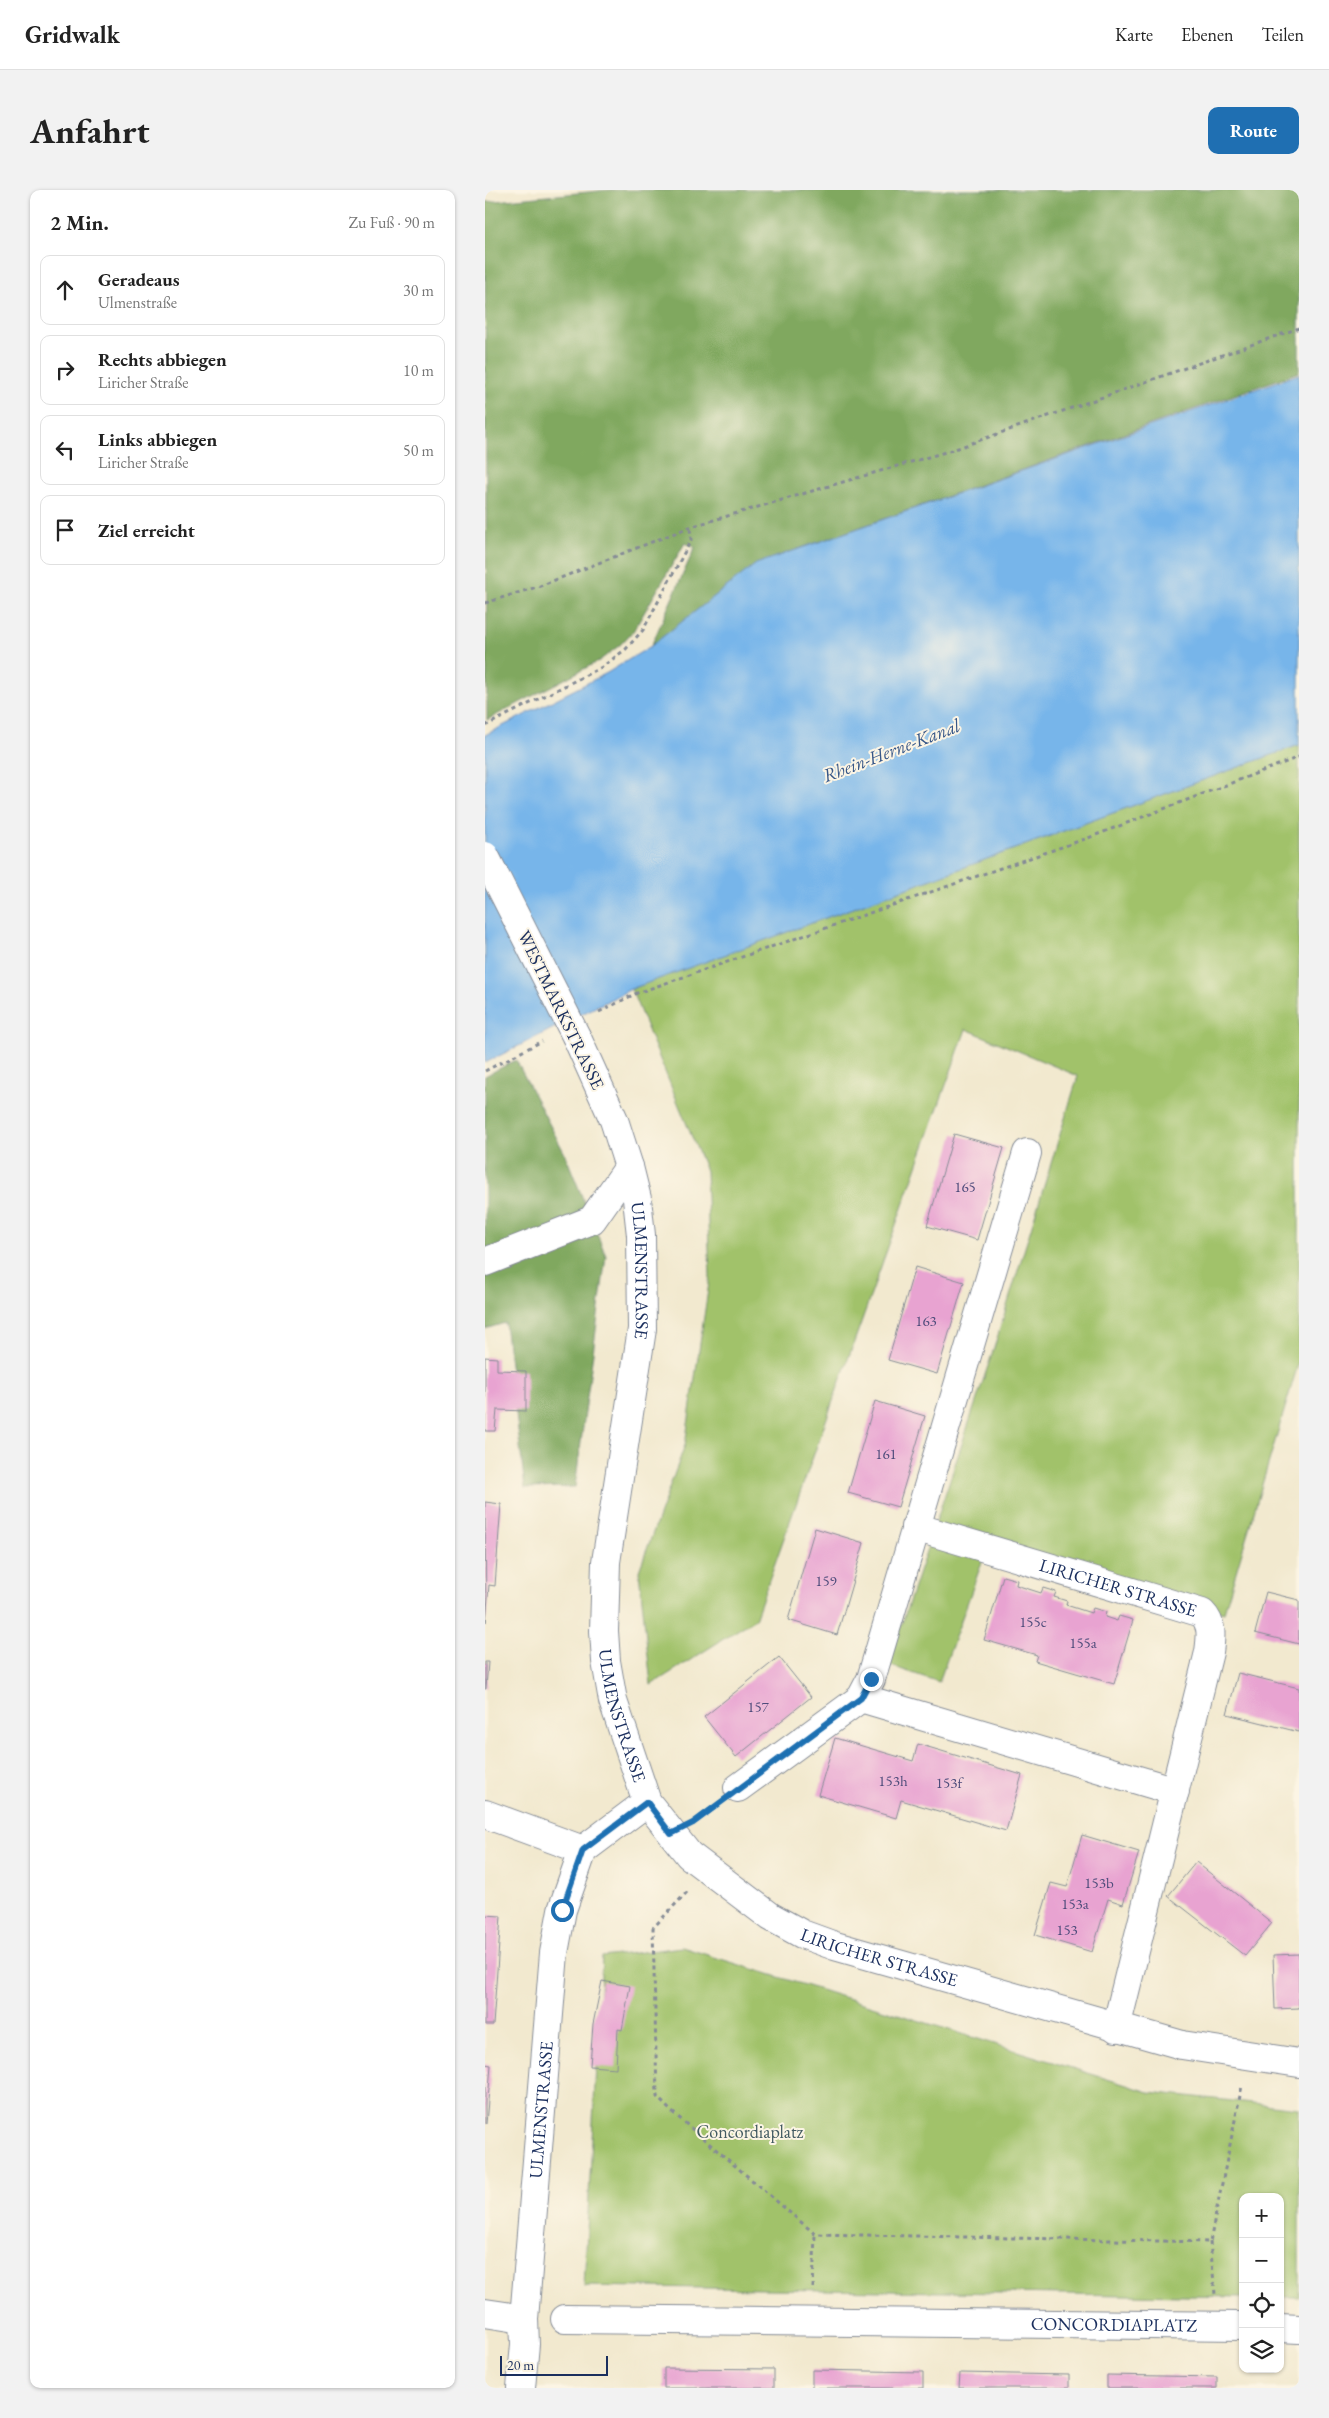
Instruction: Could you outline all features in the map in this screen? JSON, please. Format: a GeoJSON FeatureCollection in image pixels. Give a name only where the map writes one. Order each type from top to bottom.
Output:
{"type":"FeatureCollection","features":[{"type":"Feature","properties":{"kind":"street","name":"WESTMARKSTRASSE"},"geometry":{"type":"LineString","coordinates":[[485,856],[577,1038],[614,1120],[629,1167]]}},
{"type":"Feature","properties":{"kind":"street"},"geometry":{"type":"LineString","coordinates":[[738,1788],[861,1698],[871,1679],[1027,1153]]}},
{"type":"Feature","properties":{"kind":"street"},"geometry":{"type":"LineString","coordinates":[[485,1262],[592,1220],[629,1167]]}},
{"type":"Feature","properties":{"kind":"street","name":"ULMENSTRASSE"},"geometry":{"type":"LineString","coordinates":[[521,2388],[525,2344],[524,2318],[554,1953],[562,1910],[583,1850],[647,1802],[609,1682],[603,1605],[606,1562],[642,1329],[641,1235],[637,1199],[629,1167]]}},
{"type":"Feature","properties":{"kind":"street","name":"LIRICHER STRASSE"},"geometry":{"type":"LineString","coordinates":[[915,1526],[1202,1613],[1208,1620],[1210,1628],[1209,1652],[1116,2028]]}},
{"type":"Feature","properties":{"kind":"street"},"geometry":{"type":"LineString","coordinates":[[861,1698],[1175,1791]]}},
{"type":"Feature","properties":{"kind":"street","name":"LIRICHER STRASSE"},"geometry":{"type":"LineString","coordinates":[[647,1802],[689,1855],[771,1917],[802,1934],[835,1946],[1116,2028],[1182,2045],[1299,2063]]}},
{"type":"Feature","properties":{"kind":"street"},"geometry":{"type":"LineString","coordinates":[[485,1814],[583,1850]]}},
{"type":"Feature","properties":{"kind":"street"},"geometry":{"type":"LineString","coordinates":[[485,2313],[524,2318]]}},
{"type":"Feature","properties":{"kind":"street","name":"CONCORDIAPLATZ"},"geometry":{"type":"LineString","coordinates":[[565,2319],[1230,2326]]}},
{"type":"Feature","properties":{"kind":"street"},"geometry":{"type":"LineString","coordinates":[[1284,2328],[1299,2329]]}},
{"type":"Feature","properties":{"kind":"path"},"geometry":{"type":"LineString","coordinates":[[485,603],[540,586],[690,527],[952,450],[1299,328]]}},
{"type":"Feature","properties":{"kind":"path"},"geometry":{"type":"LineString","coordinates":[[485,726],[602,667],[626,649],[643,630],[691,540],[690,527]]}},
{"type":"Feature","properties":{"kind":"path"},"geometry":{"type":"LineString","coordinates":[[595,1014],[637,993],[1088,838],[1299,756]]}},
{"type":"Feature","properties":{"kind":"path"},"geometry":{"type":"LineString","coordinates":[[485,1070],[544,1040]]}},
{"type":"Feature","properties":{"kind":"path"},"geometry":{"type":"LineString","coordinates":[[671,1834],[693,1823],[738,1788]]}},
{"type":"Feature","properties":{"kind":"path"},"geometry":{"type":"LineString","coordinates":[[708,1870],[653,1928],[657,2097],[815,2234],[1210,2242]]}},
{"type":"Feature","properties":{"kind":"path"},"geometry":{"type":"LineString","coordinates":[[1230,2326],[1210,2242],[1248,2056]]}},
{"type":"Feature","properties":{"kind":"path"},"geometry":{"type":"LineString","coordinates":[[813,2323],[815,2234]]}},
{"type":"Feature","properties":{"kind":"green space"},"geometry":{"type":"Polygon","coordinates":[[[609,190],[1299,190],[1299,372],[756,564],[651,646],[695,547],[685,543],[634,630],[620,645],[599,661],[487,720],[485,202],[609,190]]]}},
{"type":"Feature","properties":{"kind":"green space"},"geometry":{"type":"Polygon","coordinates":[[[1299,745],[1299,1361],[1224,1612],[987,1548],[939,1682],[888,1665],[994,1348],[1078,1076],[966,1029],[755,1619],[651,1685],[639,1571],[685,1445],[710,1276],[706,1171],[631,989],[1299,745]]]}},
{"type":"Feature","properties":{"kind":"green space"},"geometry":{"type":"Polygon","coordinates":[[[516,1060],[565,1154],[606,1256],[575,1487],[525,1488],[505,1323],[485,1329],[485,1076],[516,1060]]]}},
{"type":"Feature","properties":{"kind":"green space","name":"Concordiaplatz"},"geometry":{"type":"Polygon","coordinates":[[[682,1947],[1149,2092],[1299,2108],[1299,2297],[1284,2297],[1284,2193],[1239,2193],[1239,2297],[584,2286],[602,1957],[682,1947]]]}},
{"type":"Feature","properties":{"kind":"water","name":"Rhein-Herne-Kanal"},"geometry":{"type":"Polygon","coordinates":[[[1299,374],[1299,745],[631,989],[485,1063],[485,735],[607,673],[651,646],[756,564],[1299,374]]]}},
{"type":"Feature","properties":{"kind":"building"},"geometry":{"type":"Polygon","coordinates":[[[954,1134],[1004,1148],[977,1240],[927,1226],[954,1134]]]}},
{"type":"Feature","properties":{"kind":"building"},"geometry":{"type":"Polygon","coordinates":[[[915,1267],[964,1282],[937,1374],[888,1360],[915,1267]]]}},
{"type":"Feature","properties":{"kind":"building"},"geometry":{"type":"Polygon","coordinates":[[[485,1357],[497,1358],[497,1370],[526,1371],[526,1411],[497,1410],[495,1431],[485,1431],[485,1357]]]}},
{"type":"Feature","properties":{"kind":"building"},"geometry":{"type":"Polygon","coordinates":[[[875,1401],[925,1416],[898,1507],[848,1493],[875,1401]]]}},
{"type":"Feature","properties":{"kind":"building"},"geometry":{"type":"Polygon","coordinates":[[[485,1502],[501,1504],[495,1586],[489,1585],[486,1622],[485,1502]]]}},
{"type":"Feature","properties":{"kind":"building"},"geometry":{"type":"Polygon","coordinates":[[[815,1528],[864,1543],[837,1635],[788,1620],[815,1528]]]}},
{"type":"Feature","properties":{"kind":"building"},"geometry":{"type":"Polygon","coordinates":[[[1003,1576],[1017,1580],[1016,1585],[1041,1593],[1043,1588],[1056,1592],[1054,1597],[1067,1601],[1066,1605],[1091,1613],[1093,1608],[1106,1612],[1105,1617],[1117,1621],[1119,1616],[1133,1620],[1114,1684],[1035,1661],[1037,1655],[984,1640],[1003,1576]]]}},
{"type":"Feature","properties":{"kind":"building"},"geometry":{"type":"Polygon","coordinates":[[[1266,1592],[1299,1600],[1299,1644],[1255,1633],[1266,1592]]]}},
{"type":"Feature","properties":{"kind":"building"},"geometry":{"type":"Polygon","coordinates":[[[779,1657],[811,1697],[736,1757],[704,1717],[779,1657]]]}},
{"type":"Feature","properties":{"kind":"building"},"geometry":{"type":"Polygon","coordinates":[[[485,1662],[488,1662],[486,1689],[485,1689],[485,1662]]]}},
{"type":"Feature","properties":{"kind":"building"},"geometry":{"type":"Polygon","coordinates":[[[1238,1673],[1299,1688],[1299,1732],[1227,1714],[1238,1673]]]}},
{"type":"Feature","properties":{"kind":"building"},"geometry":{"type":"Polygon","coordinates":[[[835,1738],[913,1761],[918,1744],[1022,1775],[1006,1831],[901,1800],[896,1818],[818,1795],[835,1738]]]}},
{"type":"Feature","properties":{"kind":"building"},"geometry":{"type":"Polygon","coordinates":[[[1082,1835],[1139,1852],[1123,1904],[1108,1899],[1092,1952],[1035,1935],[1051,1883],[1067,1887],[1082,1835]]]}},
{"type":"Feature","properties":{"kind":"building"},"geometry":{"type":"Polygon","coordinates":[[[1196,1862],[1272,1923],[1245,1956],[1168,1896],[1196,1862]]]}},
{"type":"Feature","properties":{"kind":"building"},"geometry":{"type":"Polygon","coordinates":[[[485,1915],[501,1916],[493,2025],[485,2025],[485,1915]]]}},
{"type":"Feature","properties":{"kind":"building"},"geometry":{"type":"Polygon","coordinates":[[[1299,1954],[1299,2008],[1275,2009],[1273,1955],[1299,1954]]]}},
{"type":"Feature","properties":{"kind":"building"},"geometry":{"type":"Polygon","coordinates":[[[602,1981],[630,1986],[622,2030],[618,2029],[616,2068],[590,2066],[593,2024],[602,1981]]]}},
{"type":"Feature","properties":{"kind":"building"},"geometry":{"type":"Polygon","coordinates":[[[485,2064],[491,2065],[486,2124],[485,2124],[485,2064]]]}},
{"type":"Feature","properties":{"kind":"building"},"geometry":{"type":"Polygon","coordinates":[[[664,2368],[774,2369],[774,2388],[664,2388],[664,2368]]]}},
{"type":"Feature","properties":{"kind":"building"},"geometry":{"type":"Polygon","coordinates":[[[812,2370],[923,2372],[923,2388],[812,2388],[812,2370]]]}},
{"type":"Feature","properties":{"kind":"building"},"geometry":{"type":"Polygon","coordinates":[[[960,2373],[1069,2375],[1069,2388],[959,2388],[960,2373]]]}},
{"type":"Feature","properties":{"kind":"building"},"geometry":{"type":"Polygon","coordinates":[[[1107,2375],[1217,2377],[1217,2388],[1107,2388],[1107,2375]]]}},
{"type":"Feature","properties":{"kind":"route"},"geometry":{"type":"LineString","coordinates":[[562,1910],[583,1850],[647,1802],[671,1834],[693,1823],[803,1739],[861,1698],[871,1679]]}}]}
